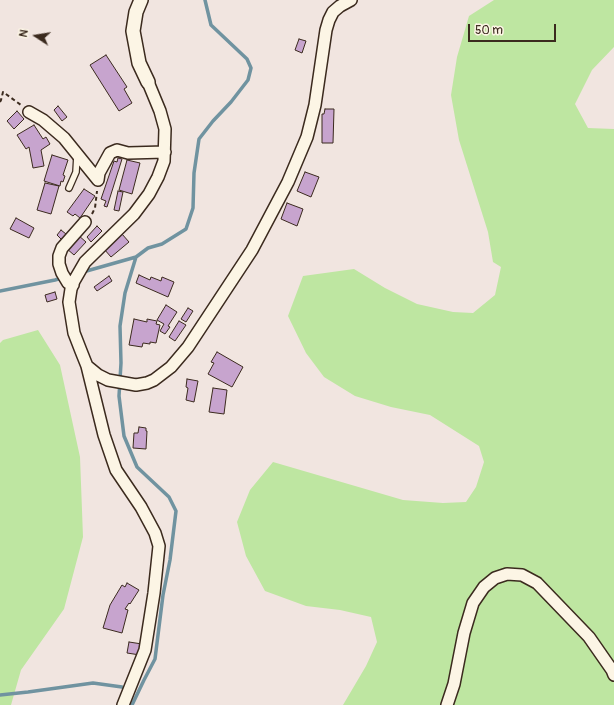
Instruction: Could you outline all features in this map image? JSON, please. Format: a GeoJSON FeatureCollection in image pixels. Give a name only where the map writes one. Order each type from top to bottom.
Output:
{"type":"FeatureCollection","features":[{"type":"Feature","properties":{"kind":"street"},"geometry":{"type":"LineString","coordinates":[[68,280],[134,214],[149,194],[164,161],[165,129],[160,111],[139,63],[134,31],[136,12],[141,0]]}},
{"type":"Feature","properties":{"kind":"street"},"geometry":{"type":"LineString","coordinates":[[87,366],[98,375],[108,380],[136,385],[148,383],[171,368],[188,347],[252,250],[288,182],[307,137],[329,20],[340,6],[352,0]]}},
{"type":"Feature","properties":{"kind":"street"},"geometry":{"type":"LineString","coordinates":[[29,112],[43,120],[64,138],[98,180]]}},
{"type":"Feature","properties":{"kind":"street"},"geometry":{"type":"LineString","coordinates":[[98,180],[99,173],[110,153],[117,150],[128,153],[165,152]]}},
{"type":"Feature","properties":{"kind":"street"},"geometry":{"type":"LineString","coordinates":[[85,222],[62,248],[59,256],[59,264],[68,280],[69,302],[74,333],[87,366],[104,435],[116,470],[141,506],[155,533],[159,546],[154,593],[145,650],[124,701]]}},
{"type":"Feature","properties":{"kind":"street"},"geometry":{"type":"LineString","coordinates":[[447,705],[454,684],[464,633],[473,603],[484,587],[495,578],[507,574],[522,575],[537,583],[589,637],[614,675]]}},
{"type":"Feature","properties":{"kind":"lane"},"geometry":{"type":"LineString","coordinates":[[69,188],[76,172],[77,154]]}},
{"type":"Feature","properties":{"kind":"path"},"geometry":{"type":"LineString","coordinates":[[0,102],[3,92],[29,112]]}},
{"type":"Feature","properties":{"kind":"path"},"geometry":{"type":"LineString","coordinates":[[85,222],[95,208],[98,180]]}},
{"type":"Feature","properties":{"kind":"green space"},"geometry":{"type":"Polygon","coordinates":[[[494,0],[614,0],[614,47],[592,70],[575,104],[588,128],[614,129],[614,705],[343,705],[366,666],[377,642],[371,617],[340,610],[306,606],[265,591],[246,556],[237,522],[250,490],[273,462],[403,500],[443,503],[466,502],[476,487],[484,462],[479,446],[430,415],[391,407],[355,396],[324,377],[306,353],[288,316],[303,276],[354,269],[385,288],[417,304],[453,312],[473,313],[495,295],[501,267],[493,262],[488,232],[459,140],[451,95],[457,57],[469,16],[494,0]]]}},
{"type":"Feature","properties":{"kind":"green space"},"geometry":{"type":"Polygon","coordinates":[[[38,330],[60,365],[80,457],[83,537],[64,609],[21,670],[11,705],[0,705],[0,343],[3,340],[38,330]]]}},
{"type":"Feature","properties":{"kind":"building"},"geometry":{"type":"Polygon","coordinates":[[[299,39],[306,41],[302,53],[295,50],[299,39]]]}},
{"type":"Feature","properties":{"kind":"building"},"geometry":{"type":"Polygon","coordinates":[[[106,55],[127,87],[124,89],[132,103],[119,111],[90,65],[106,55]]]}},
{"type":"Feature","properties":{"kind":"building"},"geometry":{"type":"Polygon","coordinates":[[[58,106],[67,117],[62,121],[54,110],[58,106]]]}},
{"type":"Feature","properties":{"kind":"building"},"geometry":{"type":"Polygon","coordinates":[[[325,109],[334,109],[333,143],[322,143],[322,114],[324,114],[325,109]]]}},
{"type":"Feature","properties":{"kind":"building"},"geometry":{"type":"Polygon","coordinates":[[[17,111],[24,119],[14,129],[7,121],[17,111]]]}},
{"type":"Feature","properties":{"kind":"building"},"geometry":{"type":"Polygon","coordinates":[[[34,125],[43,139],[46,137],[50,144],[41,150],[44,166],[33,168],[29,147],[26,149],[17,135],[34,125]]]}},
{"type":"Feature","properties":{"kind":"building"},"geometry":{"type":"Polygon","coordinates":[[[52,155],[68,160],[63,175],[65,176],[63,182],[61,181],[60,186],[44,181],[52,155]]]}},
{"type":"Feature","properties":{"kind":"building"},"geometry":{"type":"Polygon","coordinates":[[[118,158],[122,159],[107,207],[104,206],[106,201],[101,199],[114,161],[117,162],[118,158]]]}},
{"type":"Feature","properties":{"kind":"building"},"geometry":{"type":"Polygon","coordinates":[[[127,160],[140,163],[132,194],[119,190],[127,160]]]}},
{"type":"Feature","properties":{"kind":"building"},"geometry":{"type":"Polygon","coordinates":[[[305,172],[319,177],[311,197],[297,191],[305,172]]]}},
{"type":"Feature","properties":{"kind":"building"},"geometry":{"type":"Polygon","coordinates":[[[45,183],[59,186],[51,214],[37,210],[45,183]]]}},
{"type":"Feature","properties":{"kind":"building"},"geometry":{"type":"Polygon","coordinates":[[[84,189],[95,196],[80,218],[75,214],[73,216],[67,212],[84,189]]]}},
{"type":"Feature","properties":{"kind":"building"},"geometry":{"type":"Polygon","coordinates":[[[118,191],[123,192],[119,211],[114,210],[118,191]]]}},
{"type":"Feature","properties":{"kind":"building"},"geometry":{"type":"Polygon","coordinates":[[[287,203],[303,209],[297,226],[281,219],[287,203]]]}},
{"type":"Feature","properties":{"kind":"building"},"geometry":{"type":"Polygon","coordinates":[[[16,218],[34,228],[29,238],[10,229],[16,218]]]}},
{"type":"Feature","properties":{"kind":"building"},"geometry":{"type":"Polygon","coordinates":[[[97,226],[102,231],[91,242],[87,237],[97,226]]]}},
{"type":"Feature","properties":{"kind":"building"},"geometry":{"type":"Polygon","coordinates":[[[61,230],[66,234],[62,240],[57,235],[61,230]]]}},
{"type":"Feature","properties":{"kind":"building"},"geometry":{"type":"Polygon","coordinates":[[[122,234],[129,242],[111,257],[104,249],[122,234]]]}},
{"type":"Feature","properties":{"kind":"building"},"geometry":{"type":"Polygon","coordinates":[[[78,235],[86,242],[74,255],[66,248],[78,235]]]}},
{"type":"Feature","properties":{"kind":"building"},"geometry":{"type":"Polygon","coordinates":[[[139,275],[150,280],[151,277],[161,281],[162,277],[174,282],[168,297],[136,283],[139,275]]]}},
{"type":"Feature","properties":{"kind":"building"},"geometry":{"type":"Polygon","coordinates":[[[109,276],[112,281],[97,291],[94,287],[109,276]]]}},
{"type":"Feature","properties":{"kind":"building"},"geometry":{"type":"Polygon","coordinates":[[[55,292],[57,299],[47,302],[45,295],[55,292]]]}},
{"type":"Feature","properties":{"kind":"building"},"geometry":{"type":"Polygon","coordinates":[[[166,305],[177,312],[165,334],[160,331],[164,324],[157,320],[166,305]]]}},
{"type":"Feature","properties":{"kind":"building"},"geometry":{"type":"Polygon","coordinates":[[[188,308],[193,311],[186,322],[181,319],[188,308]]]}},
{"type":"Feature","properties":{"kind":"building"},"geometry":{"type":"Polygon","coordinates":[[[134,319],[147,322],[147,319],[157,321],[156,324],[160,325],[156,343],[143,343],[142,347],[129,345],[134,319]]]}},
{"type":"Feature","properties":{"kind":"building"},"geometry":{"type":"Polygon","coordinates":[[[179,321],[186,325],[175,341],[169,337],[179,321]]]}},
{"type":"Feature","properties":{"kind":"building"},"geometry":{"type":"Polygon","coordinates":[[[217,352],[243,367],[232,387],[208,374],[214,363],[211,362],[217,352]]]}},
{"type":"Feature","properties":{"kind":"building"},"geometry":{"type":"Polygon","coordinates":[[[187,379],[198,381],[194,402],[186,400],[188,388],[186,387],[187,379]]]}},
{"type":"Feature","properties":{"kind":"building"},"geometry":{"type":"Polygon","coordinates":[[[213,388],[227,390],[224,414],[209,412],[213,388]]]}},
{"type":"Feature","properties":{"kind":"building"},"geometry":{"type":"Polygon","coordinates":[[[139,427],[146,428],[147,431],[146,449],[133,448],[134,433],[138,433],[139,427]]]}},
{"type":"Feature","properties":{"kind":"building"},"geometry":{"type":"Polygon","coordinates":[[[127,583],[139,590],[125,609],[128,610],[122,633],[103,628],[110,605],[122,585],[125,587],[127,583]]]}},
{"type":"Feature","properties":{"kind":"building"},"geometry":{"type":"Polygon","coordinates":[[[129,642],[142,644],[140,655],[127,653],[129,642]]]}},
{"type":"Feature","properties":{"kind":"waterway"},"geometry":{"type":"LineString","coordinates":[[132,705],[155,659],[176,511],[169,497],[137,467],[124,436],[119,396],[121,363],[120,326],[125,293],[136,257],[148,248],[162,244],[186,229],[193,208],[194,173],[199,139],[248,80],[251,68],[247,59],[211,25],[205,0]]}},
{"type":"Feature","properties":{"kind":"waterway"},"geometry":{"type":"LineString","coordinates":[[83,272],[136,257]]}},
{"type":"Feature","properties":{"kind":"waterway"},"geometry":{"type":"LineString","coordinates":[[0,291],[55,280],[75,274]]}},
{"type":"Feature","properties":{"kind":"waterway"},"geometry":{"type":"LineString","coordinates":[[0,695],[93,683],[122,687],[127,690]]}}]}
